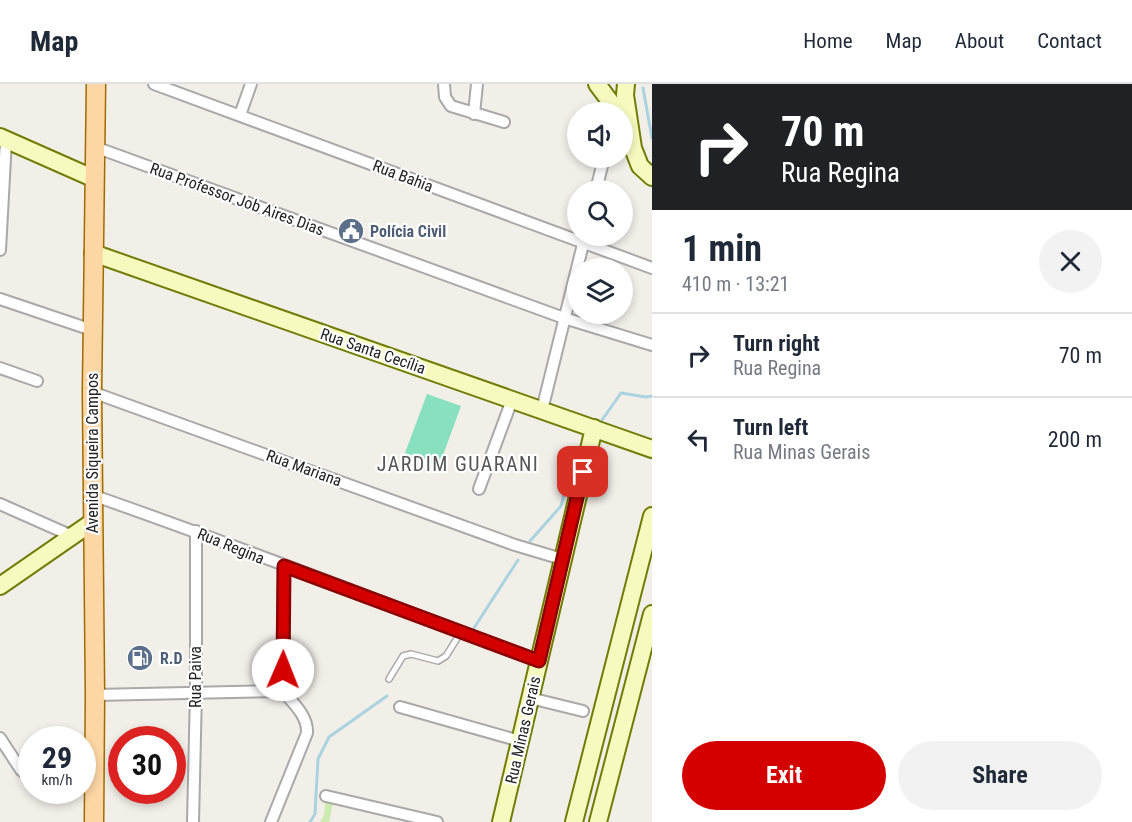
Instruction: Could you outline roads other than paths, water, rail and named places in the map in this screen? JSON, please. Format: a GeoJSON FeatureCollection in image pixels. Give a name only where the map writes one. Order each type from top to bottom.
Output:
{"type":"FeatureCollection","features":[{"type":"Feature","properties":{"kind":"main road","name":"Avenida Siqueira Campos"},"geometry":{"type":"LineString","coordinates":[[92,726],[95,695],[92,392],[96,84]]}},
{"type":"Feature","properties":{"kind":"main road","name":"Avenida Siqueira Campos"},"geometry":{"type":"LineString","coordinates":[[91,804],[94,822]]}},
{"type":"Feature","properties":{"kind":"street","name":"Rua Bahia"},"geometry":{"type":"LineString","coordinates":[[154,84],[567,234]]}},
{"type":"Feature","properties":{"kind":"street"},"geometry":{"type":"LineString","coordinates":[[240,115],[251,84]]}},
{"type":"Feature","properties":{"kind":"street"},"geometry":{"type":"LineString","coordinates":[[444,84],[446,97],[451,105],[504,122]]}},
{"type":"Feature","properties":{"kind":"street"},"geometry":{"type":"LineString","coordinates":[[474,114],[477,84]]}},
{"type":"Feature","properties":{"kind":"street"},"geometry":{"type":"LineString","coordinates":[[597,84],[610,102]]}},
{"type":"Feature","properties":{"kind":"street"},"geometry":{"type":"LineString","coordinates":[[626,84],[626,102]]}},
{"type":"Feature","properties":{"kind":"street"},"geometry":{"type":"LineString","coordinates":[[0,250],[3,139],[95,179]]}},
{"type":"Feature","properties":{"kind":"street","name":"Rua Professor Job Aires Dias"},"geometry":{"type":"LineString","coordinates":[[95,147],[564,318],[652,345]]}},
{"type":"Feature","properties":{"kind":"street"},"geometry":{"type":"LineString","coordinates":[[633,148],[640,166],[650,174]]}},
{"type":"Feature","properties":{"kind":"street"},"geometry":{"type":"LineString","coordinates":[[542,410],[582,246]]}},
{"type":"Feature","properties":{"kind":"street","name":"Rua Bahia"},"geometry":{"type":"LineString","coordinates":[[599,246],[652,268]]}},
{"type":"Feature","properties":{"kind":"street","name":"Rua Santa Cecília"},"geometry":{"type":"LineString","coordinates":[[93,253],[652,449]]}},
{"type":"Feature","properties":{"kind":"street"},"geometry":{"type":"LineString","coordinates":[[0,299],[93,330]]}},
{"type":"Feature","properties":{"kind":"street"},"geometry":{"type":"LineString","coordinates":[[0,368],[37,381]]}},
{"type":"Feature","properties":{"kind":"street","name":"Rua Mariana"},"geometry":{"type":"LineString","coordinates":[[92,392],[515,545],[562,559]]}},
{"type":"Feature","properties":{"kind":"street"},"geometry":{"type":"LineString","coordinates":[[479,489],[512,400]]}},
{"type":"Feature","properties":{"kind":"street","name":"Rua Minas Gerais"},"geometry":{"type":"LineString","coordinates":[[501,822],[594,428]]}},
{"type":"Feature","properties":{"kind":"street","name":"Rua Regina"},"geometry":{"type":"LineString","coordinates":[[92,495],[196,531],[539,661]]}},
{"type":"Feature","properties":{"kind":"street"},"geometry":{"type":"LineString","coordinates":[[0,504],[72,536]]}},
{"type":"Feature","properties":{"kind":"street"},"geometry":{"type":"LineString","coordinates":[[574,822],[652,516]]}},
{"type":"Feature","properties":{"kind":"street"},"geometry":{"type":"LineString","coordinates":[[0,586],[92,523]]}},
{"type":"Feature","properties":{"kind":"street","name":"Rua Paiva"},"geometry":{"type":"LineString","coordinates":[[192,822],[196,693],[196,531]]}},
{"type":"Feature","properties":{"kind":"street"},"geometry":{"type":"LineString","coordinates":[[271,822],[307,726],[305,719],[283,691],[284,566]]}},
{"type":"Feature","properties":{"kind":"street"},"geometry":{"type":"LineString","coordinates":[[598,822],[650,635],[652,614]]}},
{"type":"Feature","properties":{"kind":"street"},"geometry":{"type":"LineString","coordinates":[[95,695],[283,691]]}},
{"type":"Feature","properties":{"kind":"street"},"geometry":{"type":"LineString","coordinates":[[530,698],[584,711]]}},
{"type":"Feature","properties":{"kind":"street"},"geometry":{"type":"LineString","coordinates":[[400,707],[520,741]]}},
{"type":"Feature","properties":{"kind":"street"},"geometry":{"type":"LineString","coordinates":[[0,738],[18,765]]}},
{"type":"Feature","properties":{"kind":"street"},"geometry":{"type":"LineString","coordinates":[[326,796],[437,822]]}},
{"type":"Feature","properties":{"kind":"lane"},"geometry":{"type":"LineString","coordinates":[[389,679],[403,656],[411,654],[438,661],[446,656],[461,632]]}},
{"type":"Feature","properties":{"kind":"waterway"},"geometry":{"type":"LineString","coordinates":[[643,88],[652,138]]}},
{"type":"Feature","properties":{"kind":"waterway"},"geometry":{"type":"LineString","coordinates":[[602,420],[621,393],[652,396]]}},
{"type":"Feature","properties":{"kind":"waterway"},"geometry":{"type":"LineString","coordinates":[[530,541],[561,506],[575,454]]}},
{"type":"Feature","properties":{"kind":"waterway"},"geometry":{"type":"LineString","coordinates":[[474,628],[518,560]]}},
{"type":"Feature","properties":{"kind":"waterway"},"geometry":{"type":"LineString","coordinates":[[310,822],[315,814],[318,759],[329,737],[387,696]]}},
{"type":"Feature","properties":{"kind":"place","name":"Polícia Civil"},"geometry":{"type":"Point","coordinates":[351,231]}},
{"type":"Feature","properties":{"kind":"place","name":"R.D"},"geometry":{"type":"Point","coordinates":[140,658]}},
{"type":"Feature","properties":{"kind":"district","name":"JARDIM GUARANI"},"geometry":{"type":"Point","coordinates":[458,464]}}]}
